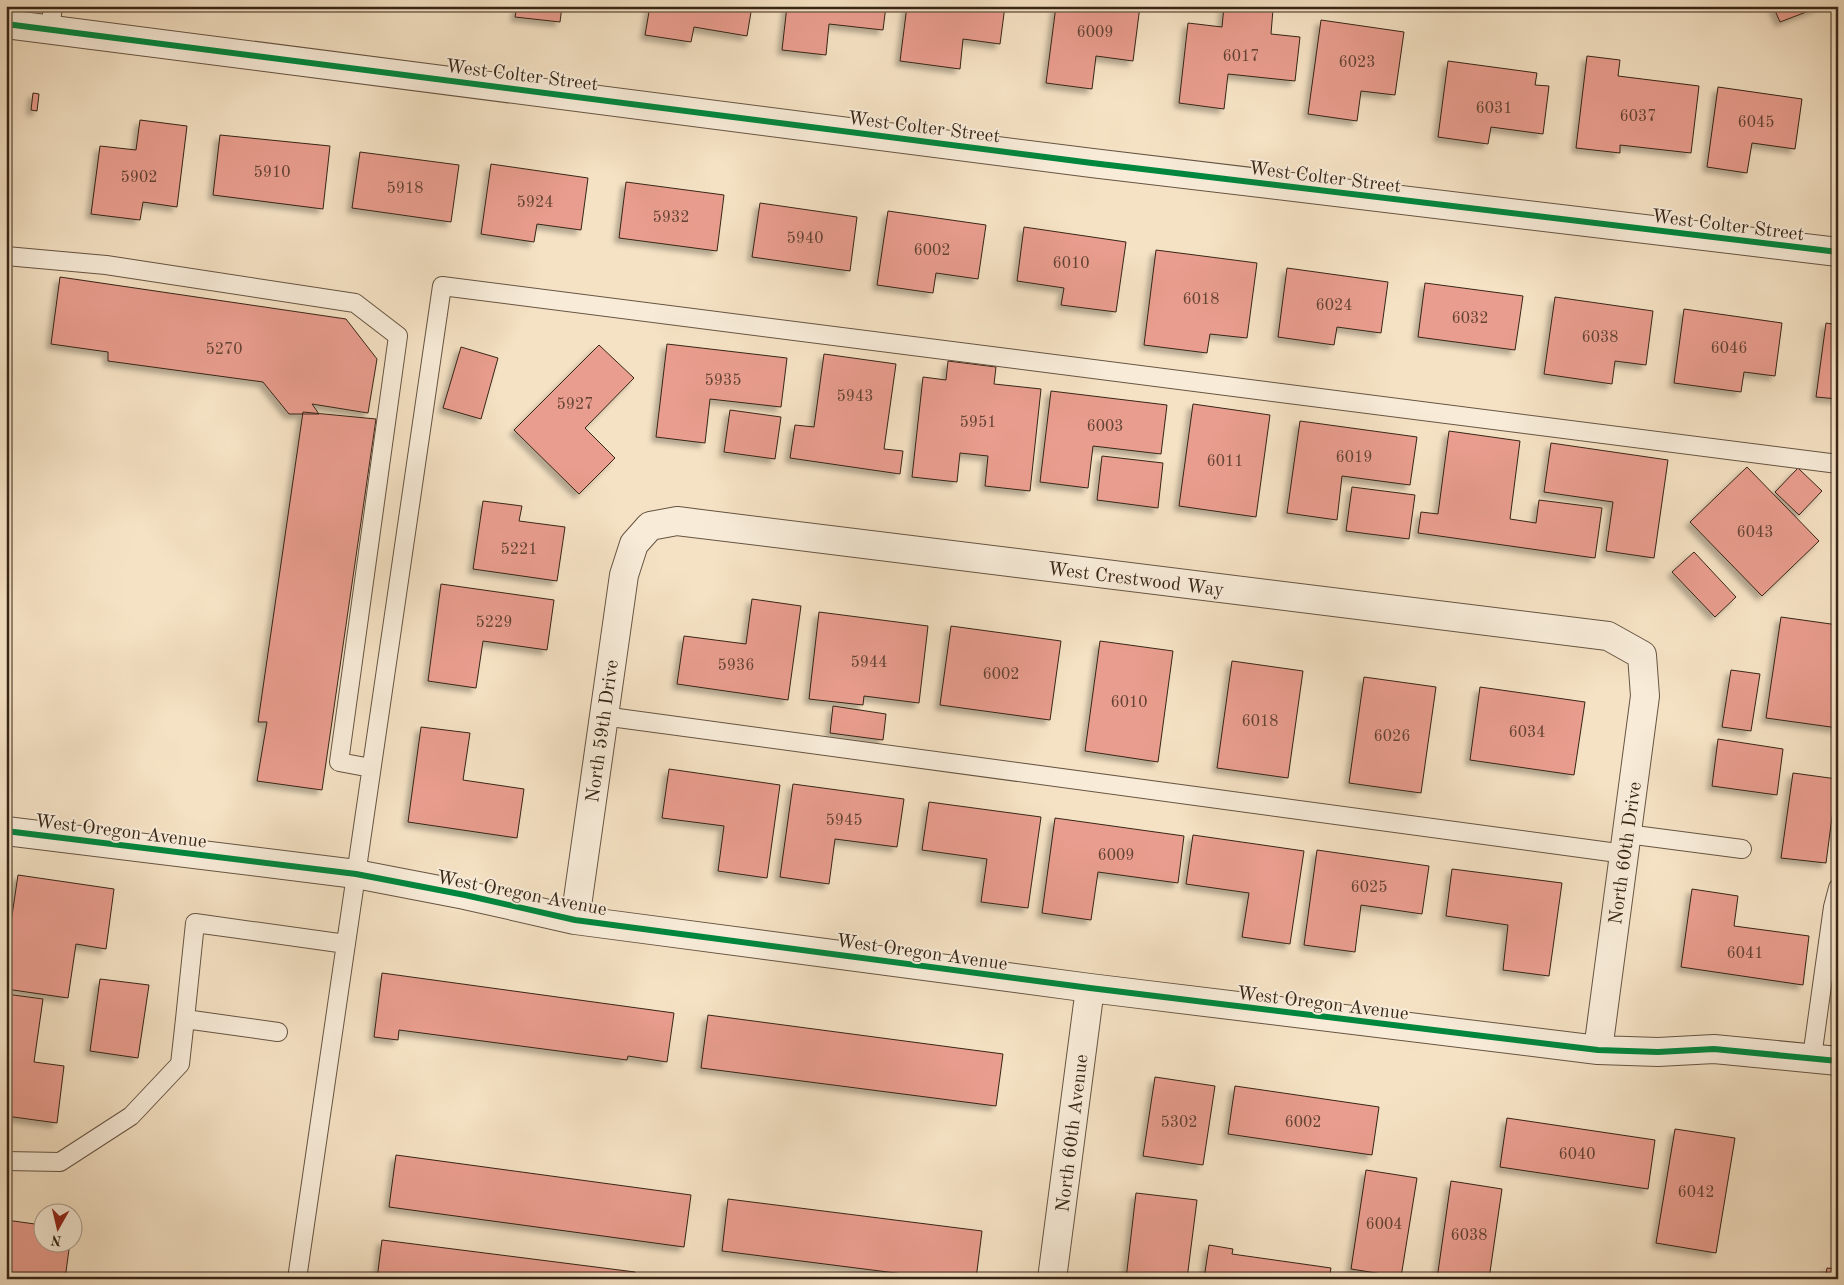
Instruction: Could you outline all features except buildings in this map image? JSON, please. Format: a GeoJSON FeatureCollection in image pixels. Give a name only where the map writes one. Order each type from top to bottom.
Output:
{"type":"FeatureCollection","features":[{"type":"Feature","properties":{"kind":"street","name":"West Colter Street"},"geometry":{"type":"LineString","coordinates":[[6,24],[52,18],[1102,164],[1838,252]]}},
{"type":"Feature","properties":{"kind":"street","name":"West Crestwood Way"},"geometry":{"type":"LineString","coordinates":[[634,544],[650,526],[677,521],[1608,636],[1642,654]]}},
{"type":"Feature","properties":{"kind":"street","name":"North 59th Drive"},"geometry":{"type":"LineString","coordinates":[[574,920],[624,575],[634,544]]}},
{"type":"Feature","properties":{"kind":"street","name":"North 60th Drive"},"geometry":{"type":"LineString","coordinates":[[1598,1050],[1645,696],[1642,654]]}},
{"type":"Feature","properties":{"kind":"street","name":"West Oregon Avenue"},"geometry":{"type":"LineString","coordinates":[[6,831],[356,874],[465,895],[574,920],[1090,988],[1598,1050],[1658,1052],[1714,1048],[1825,1059]]}},
{"type":"Feature","properties":{"kind":"street","name":"North 60th Avenue"},"geometry":{"type":"LineString","coordinates":[[1052,1279],[1090,988]]}},
{"type":"Feature","properties":{"kind":"lane"},"geometry":{"type":"LineString","coordinates":[[6,256],[106,266],[355,303],[398,336],[339,762],[371,768]]}},
{"type":"Feature","properties":{"kind":"lane"},"geometry":{"type":"LineString","coordinates":[[297,1279],[442,286],[1838,464]]}},
{"type":"Feature","properties":{"kind":"lane"},"geometry":{"type":"LineString","coordinates":[[603,716],[1626,844],[1742,849]]}},
{"type":"Feature","properties":{"kind":"lane"},"geometry":{"type":"LineString","coordinates":[[1825,1059],[1833,907],[1838,888]]}},
{"type":"Feature","properties":{"kind":"lane"},"geometry":{"type":"LineString","coordinates":[[6,1161],[60,1162],[131,1116],[180,1064],[195,923],[346,944]]}},
{"type":"Feature","properties":{"kind":"lane"},"geometry":{"type":"LineString","coordinates":[[185,1019],[278,1032]]}},
{"type":"Feature","properties":{"kind":"cycle path"},"geometry":{"type":"LineString","coordinates":[[6,24],[1092,163],[1838,252]]}},
{"type":"Feature","properties":{"kind":"cycle path"},"geometry":{"type":"LineString","coordinates":[[6,831],[356,874],[465,895],[575,920],[1090,988],[1598,1050],[1658,1052],[1714,1049],[1838,1061]]}}]}
